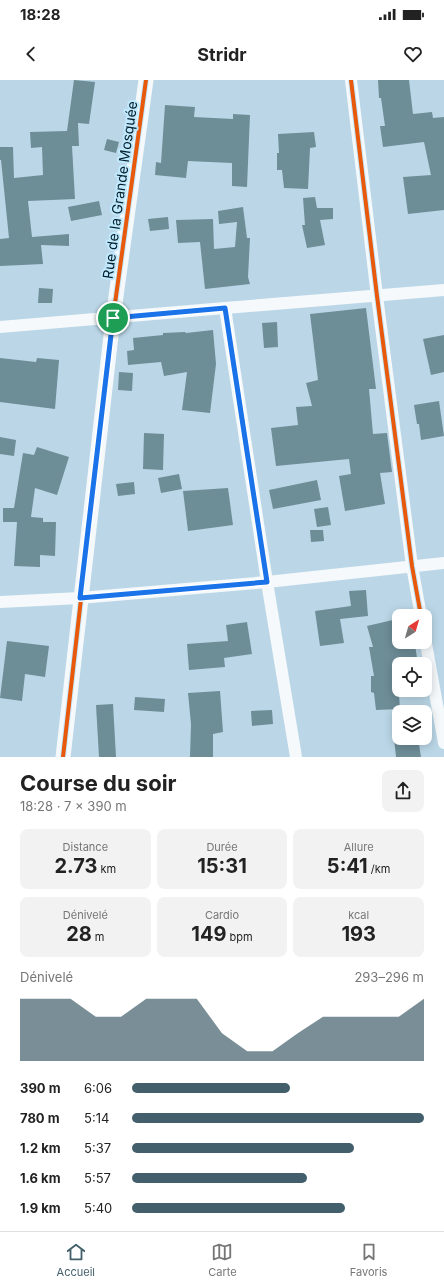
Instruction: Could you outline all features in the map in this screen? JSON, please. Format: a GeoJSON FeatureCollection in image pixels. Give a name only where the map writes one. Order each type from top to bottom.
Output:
{"type":"FeatureCollection","features":[{"type":"Feature","properties":{"kind":"street","name":"Rue de la Grande Mosquée"},"geometry":{"type":"LineString","coordinates":[[63,757],[113,318],[146,80]]}},
{"type":"Feature","properties":{"kind":"street"},"geometry":{"type":"LineString","coordinates":[[352,80],[377,296],[412,566],[420,609]]}},
{"type":"Feature","properties":{"kind":"street"},"geometry":{"type":"LineString","coordinates":[[0,327],[444,290]]}},
{"type":"Feature","properties":{"kind":"street"},"geometry":{"type":"LineString","coordinates":[[225,308],[267,582],[296,757]]}},
{"type":"Feature","properties":{"kind":"street"},"geometry":{"type":"LineString","coordinates":[[0,602],[80,598],[267,582],[444,563]]}},
{"type":"Feature","properties":{"kind":"street"},"geometry":{"type":"LineString","coordinates":[[427,649],[444,743]]}},
{"type":"Feature","properties":{"kind":"building"},"geometry":{"type":"Polygon","coordinates":[[[74,80],[95,82],[89,124],[78,123],[79,146],[72,146],[75,199],[28,201],[32,237],[69,234],[69,246],[41,245],[43,264],[0,266],[0,239],[9,238],[0,160],[0,147],[13,147],[14,178],[43,175],[42,147],[31,148],[30,132],[67,131],[74,80]]]}},
{"type":"Feature","properties":{"kind":"building"},"geometry":{"type":"Polygon","coordinates":[[[378,80],[409,80],[413,114],[432,112],[433,118],[444,117],[444,210],[408,214],[403,177],[431,175],[424,142],[383,147],[380,126],[385,126],[381,98],[379,98],[378,80]]]}},
{"type":"Feature","properties":{"kind":"building"},"geometry":{"type":"Polygon","coordinates":[[[165,105],[195,107],[194,117],[233,119],[233,114],[250,115],[247,187],[232,186],[232,163],[188,161],[186,178],[155,175],[156,162],[161,163],[165,105]]]}},
{"type":"Feature","properties":{"kind":"building"},"geometry":{"type":"Polygon","coordinates":[[[314,132],[316,147],[310,148],[308,189],[284,188],[282,170],[277,170],[277,153],[279,153],[278,134],[314,132]]]}},
{"type":"Feature","properties":{"kind":"building"},"geometry":{"type":"Polygon","coordinates":[[[107,139],[119,142],[116,153],[104,150],[107,139]]]}},
{"type":"Feature","properties":{"kind":"building"},"geometry":{"type":"Polygon","coordinates":[[[315,197],[317,208],[333,208],[333,219],[320,220],[325,245],[307,248],[302,225],[305,225],[303,198],[315,197]]]}},
{"type":"Feature","properties":{"kind":"building"},"geometry":{"type":"Polygon","coordinates":[[[99,201],[102,215],[71,221],[68,207],[99,201]]]}},
{"type":"Feature","properties":{"kind":"building"},"geometry":{"type":"Polygon","coordinates":[[[243,207],[247,238],[250,238],[248,277],[250,284],[205,289],[200,242],[178,243],[176,220],[213,219],[214,249],[235,247],[237,222],[219,224],[218,211],[243,207]]]}},
{"type":"Feature","properties":{"kind":"building"},"geometry":{"type":"Polygon","coordinates":[[[168,217],[169,229],[150,231],[148,219],[168,217]]]}},
{"type":"Feature","properties":{"kind":"building"},"geometry":{"type":"Polygon","coordinates":[[[39,288],[53,289],[52,303],[38,303],[39,288]]]}},
{"type":"Feature","properties":{"kind":"building"},"geometry":{"type":"Polygon","coordinates":[[[366,308],[376,389],[369,389],[373,434],[387,433],[392,472],[380,473],[385,504],[345,511],[339,476],[351,474],[349,459],[276,466],[271,428],[298,425],[296,407],[312,406],[306,383],[318,380],[310,314],[366,308]]]}},
{"type":"Feature","properties":{"kind":"building"},"geometry":{"type":"Polygon","coordinates":[[[277,322],[278,347],[264,348],[262,323],[277,322]]]}},
{"type":"Feature","properties":{"kind":"building"},"geometry":{"type":"Polygon","coordinates":[[[213,330],[216,364],[210,413],[182,410],[187,372],[164,376],[161,362],[128,365],[127,351],[134,350],[133,338],[163,335],[163,333],[186,333],[213,330]]]}},
{"type":"Feature","properties":{"kind":"building"},"geometry":{"type":"Polygon","coordinates":[[[444,335],[444,372],[431,375],[423,339],[444,335]]]}},
{"type":"Feature","properties":{"kind":"building"},"geometry":{"type":"Polygon","coordinates":[[[0,358],[36,362],[37,358],[59,360],[55,409],[0,402],[0,358]]]}},
{"type":"Feature","properties":{"kind":"building"},"geometry":{"type":"Polygon","coordinates":[[[119,372],[133,373],[132,391],[118,390],[119,372]]]}},
{"type":"Feature","properties":{"kind":"building"},"geometry":{"type":"Polygon","coordinates":[[[439,401],[444,436],[421,440],[414,405],[439,401]]]}},
{"type":"Feature","properties":{"kind":"building"},"geometry":{"type":"Polygon","coordinates":[[[144,433],[164,434],[163,470],[143,469],[144,433]]]}},
{"type":"Feature","properties":{"kind":"building"},"geometry":{"type":"Polygon","coordinates":[[[0,437],[16,440],[14,456],[0,454],[0,437]]]}},
{"type":"Feature","properties":{"kind":"building"},"geometry":{"type":"Polygon","coordinates":[[[37,447],[69,457],[57,495],[35,488],[31,517],[43,518],[43,522],[56,522],[55,556],[40,555],[40,567],[14,566],[17,522],[3,522],[3,508],[14,508],[23,453],[34,455],[37,447]]]}},
{"type":"Feature","properties":{"kind":"building"},"geometry":{"type":"Polygon","coordinates":[[[179,474],[182,489],[161,493],[158,478],[179,474]]]}},
{"type":"Feature","properties":{"kind":"building"},"geometry":{"type":"Polygon","coordinates":[[[317,480],[321,500],[273,509],[269,490],[317,480]]]}},
{"type":"Feature","properties":{"kind":"building"},"geometry":{"type":"Polygon","coordinates":[[[134,482],[135,494],[118,496],[116,484],[134,482]]]}},
{"type":"Feature","properties":{"kind":"building"},"geometry":{"type":"Polygon","coordinates":[[[228,488],[233,525],[188,531],[183,491],[228,488]]]}},
{"type":"Feature","properties":{"kind":"building"},"geometry":{"type":"Polygon","coordinates":[[[328,507],[331,525],[317,527],[314,509],[328,507]]]}},
{"type":"Feature","properties":{"kind":"building"},"geometry":{"type":"Polygon","coordinates":[[[310,530],[323,530],[324,541],[311,542],[310,530]]]}},
{"type":"Feature","properties":{"kind":"building"},"geometry":{"type":"Polygon","coordinates":[[[366,590],[368,616],[340,619],[344,643],[320,646],[315,611],[351,606],[349,591],[366,590]]]}},
{"type":"Feature","properties":{"kind":"building"},"geometry":{"type":"Polygon","coordinates":[[[392,620],[392,649],[416,649],[417,657],[392,657],[392,697],[399,697],[400,705],[392,705],[392,709],[376,710],[374,693],[371,692],[371,676],[374,676],[369,647],[373,647],[367,626],[392,620]]]}},
{"type":"Feature","properties":{"kind":"building"},"geometry":{"type":"Polygon","coordinates":[[[247,622],[252,654],[224,658],[225,667],[189,670],[187,644],[228,641],[226,625],[247,622]]]}},
{"type":"Feature","properties":{"kind":"building"},"geometry":{"type":"Polygon","coordinates":[[[7,641],[49,646],[45,677],[25,674],[22,701],[0,698],[7,641]]]}},
{"type":"Feature","properties":{"kind":"building"},"geometry":{"type":"Polygon","coordinates":[[[220,691],[223,732],[213,734],[213,757],[190,757],[191,724],[188,693],[220,691]]]}},
{"type":"Feature","properties":{"kind":"building"},"geometry":{"type":"Polygon","coordinates":[[[135,697],[165,699],[164,712],[134,710],[135,697]]]}},
{"type":"Feature","properties":{"kind":"building"},"geometry":{"type":"Polygon","coordinates":[[[113,704],[116,757],[99,757],[96,705],[113,704]]]}},
{"type":"Feature","properties":{"kind":"building"},"geometry":{"type":"Polygon","coordinates":[[[272,710],[273,724],[252,726],[251,711],[272,710]]]}},
{"type":"Feature","properties":{"kind":"building"},"geometry":{"type":"Polygon","coordinates":[[[395,745],[419,745],[421,757],[396,757],[395,745]]]}},
{"type":"Feature","properties":{"kind":"cycle path"},"geometry":{"type":"LineString","coordinates":[[63,757],[113,318],[146,80]]}},
{"type":"Feature","properties":{"kind":"cycle path"},"geometry":{"type":"LineString","coordinates":[[351,80],[412,566],[420,609]]}},
{"type":"Feature","properties":{"kind":"route"},"geometry":{"type":"LineString","coordinates":[[225,308],[267,582],[80,598],[113,318],[225,308]]}}]}
